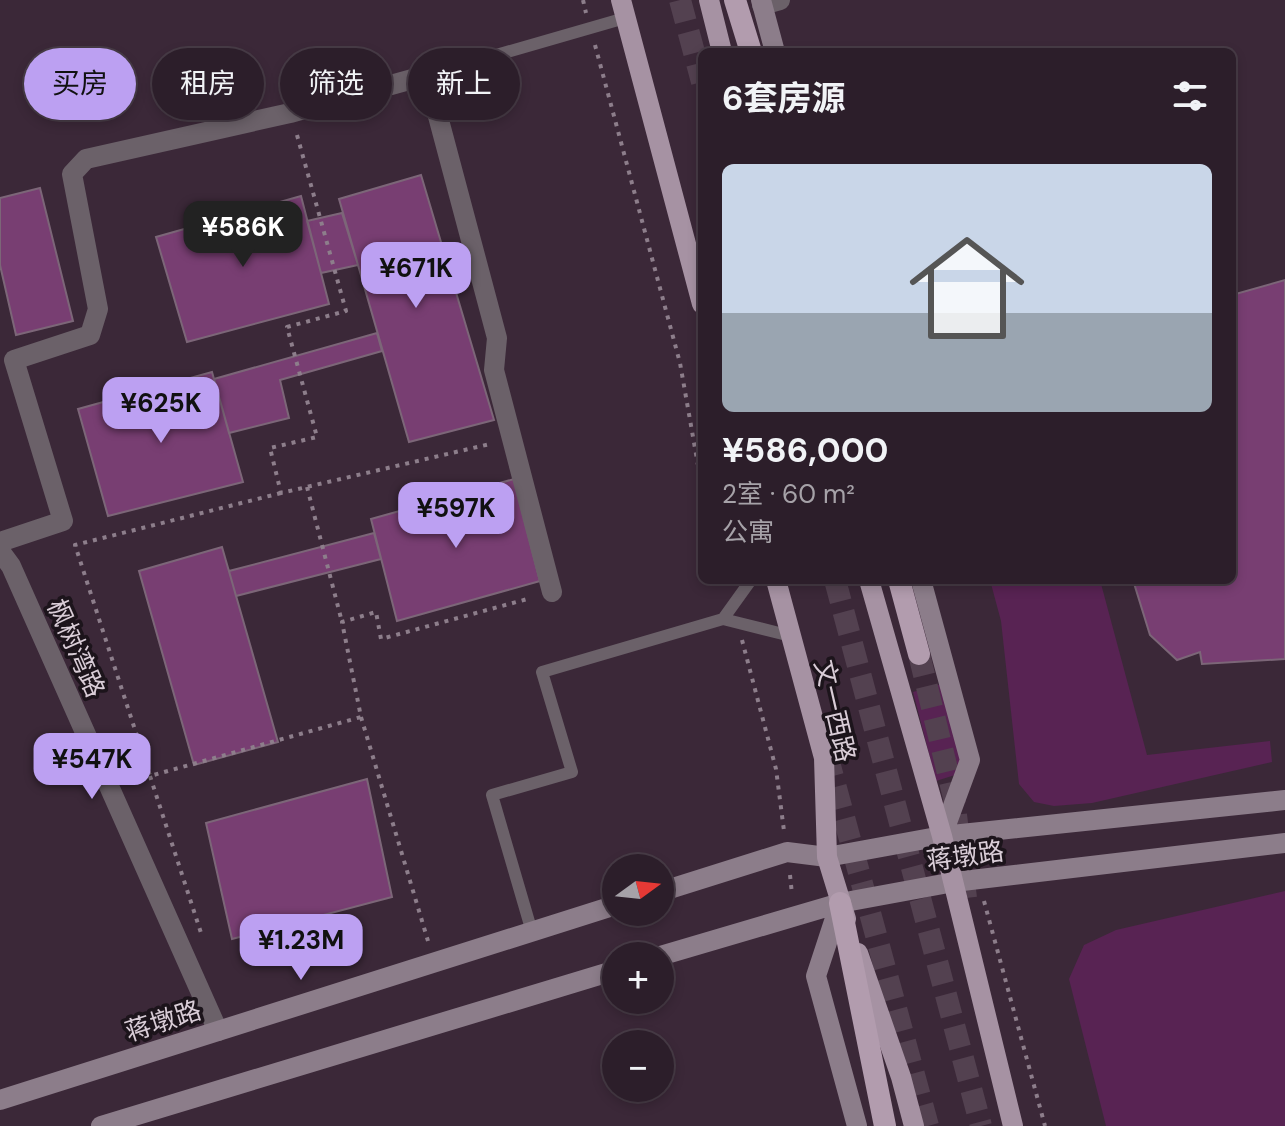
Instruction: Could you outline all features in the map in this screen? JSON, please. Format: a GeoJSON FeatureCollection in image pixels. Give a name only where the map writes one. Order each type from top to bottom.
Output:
{"type":"FeatureCollection","features":[{"type":"Feature","properties":{"kind":"highway"},"geometry":{"type":"LineString","coordinates":[[735,0],[750,48]]}},
{"type":"Feature","properties":{"kind":"highway"},"geometry":{"type":"LineString","coordinates":[[900,584],[919,654]]}},
{"type":"Feature","properties":{"kind":"highway"},"geometry":{"type":"LineString","coordinates":[[840,903],[885,1126]]}},
{"type":"Feature","properties":{"kind":"main road"},"geometry":{"type":"LineString","coordinates":[[709,0],[721,48]]}},
{"type":"Feature","properties":{"kind":"main road"},"geometry":{"type":"LineString","coordinates":[[768,2],[774,48]]}},
{"type":"Feature","properties":{"kind":"main road"},"geometry":{"type":"LineString","coordinates":[[623,9],[698,289]]}},
{"type":"Feature","properties":{"kind":"main road","name":"文一西路"},"geometry":{"type":"LineString","coordinates":[[777,584],[824,758],[827,857],[901,1077],[914,1126]]}},
{"type":"Feature","properties":{"kind":"main road"},"geometry":{"type":"LineString","coordinates":[[870,584],[942,836],[1013,1126]]}},
{"type":"Feature","properties":{"kind":"main road"},"geometry":{"type":"LineString","coordinates":[[922,584],[970,760],[942,836]]}},
{"type":"Feature","properties":{"kind":"main road","name":"蒋墩路"},"geometry":{"type":"LineString","coordinates":[[674,888],[787,852],[827,857],[942,836],[1285,800]]}},
{"type":"Feature","properties":{"kind":"main road","name":"蒋墩路"},"geometry":{"type":"LineString","coordinates":[[674,952],[840,903],[954,882],[1285,843]]}},
{"type":"Feature","properties":{"kind":"main road"},"geometry":{"type":"LineString","coordinates":[[840,903],[816,976],[857,1126]]}},
{"type":"Feature","properties":{"kind":"main road","name":"蒋墩路"},"geometry":{"type":"LineString","coordinates":[[0,1100],[602,910]]}},
{"type":"Feature","properties":{"kind":"main road"},"geometry":{"type":"LineString","coordinates":[[101,1126],[602,974]]}},
{"type":"Feature","properties":{"kind":"street"},"geometry":{"type":"LineString","coordinates":[[0,542],[63,521],[14,360],[90,335],[98,309],[72,174],[86,159],[280,115]]}},
{"type":"Feature","properties":{"kind":"street"},"geometry":{"type":"LineString","coordinates":[[439,120],[497,338],[494,370],[552,592]]}},
{"type":"Feature","properties":{"kind":"street","name":"枫树湾路"},"geometry":{"type":"LineString","coordinates":[[0,551],[11,566],[218,1031]]}},
{"type":"Feature","properties":{"kind":"lane"},"geometry":{"type":"LineString","coordinates":[[520,49],[590,29],[623,9]]}},
{"type":"Feature","properties":{"kind":"lane"},"geometry":{"type":"LineString","coordinates":[[723,619],[748,584]]}},
{"type":"Feature","properties":{"kind":"lane"},"geometry":{"type":"LineString","coordinates":[[532,932],[492,795],[572,772],[542,672],[723,619],[791,636]]}},
{"type":"Feature","properties":{"kind":"path"},"geometry":{"type":"LineString","coordinates":[[583,0],[680,363],[698,465]]}},
{"type":"Feature","properties":{"kind":"path"},"geometry":{"type":"LineString","coordinates":[[281,493],[270,448],[317,437],[287,327],[346,311],[292,120]]}},
{"type":"Feature","properties":{"kind":"path"},"geometry":{"type":"LineString","coordinates":[[201,934],[75,545],[512,439]]}},
{"type":"Feature","properties":{"kind":"path"},"geometry":{"type":"LineString","coordinates":[[307,487],[342,622],[361,717],[434,963]]}},
{"type":"Feature","properties":{"kind":"path"},"geometry":{"type":"LineString","coordinates":[[342,622],[376,612],[381,639],[552,592]]}},
{"type":"Feature","properties":{"kind":"path"},"geometry":{"type":"LineString","coordinates":[[150,776],[361,717]]}},
{"type":"Feature","properties":{"kind":"path"},"geometry":{"type":"LineString","coordinates":[[978,879],[1045,1126]]}},
{"type":"Feature","properties":{"kind":"shaded area"},"geometry":{"type":"Polygon","coordinates":[[[991,584],[1101,584],[1147,755],[1270,741],[1272,762],[1092,803],[1054,806],[1034,802],[1019,784],[1001,621],[991,584]]]}},
{"type":"Feature","properties":{"kind":"shaded area"},"geometry":{"type":"Polygon","coordinates":[[[952,681],[974,769],[936,781],[913,692],[952,681]]]}},
{"type":"Feature","properties":{"kind":"shaded area"},"geometry":{"type":"Polygon","coordinates":[[[1285,891],[1285,1126],[1106,1126],[1069,979],[1084,945],[1116,930],[1285,891]]]}},
{"type":"Feature","properties":{"kind":"building"},"geometry":{"type":"Polygon","coordinates":[[[421,175],[494,420],[409,442],[339,199],[421,175]]]}},
{"type":"Feature","properties":{"kind":"building"},"geometry":{"type":"Polygon","coordinates":[[[40,188],[73,321],[16,335],[0,265],[0,198],[40,188]]]}},
{"type":"Feature","properties":{"kind":"building"},"geometry":{"type":"Polygon","coordinates":[[[301,196],[329,304],[187,342],[156,237],[301,196]]]}},
{"type":"Feature","properties":{"kind":"building"},"geometry":{"type":"Polygon","coordinates":[[[342,213],[358,265],[321,273],[307,221],[342,213]]]}},
{"type":"Feature","properties":{"kind":"building"},"geometry":{"type":"Polygon","coordinates":[[[1285,280],[1285,659],[1202,664],[1200,652],[1177,660],[1150,635],[1134,584],[1236,584],[1236,294],[1285,280]]]}},
{"type":"Feature","properties":{"kind":"building"},"geometry":{"type":"Polygon","coordinates":[[[377,333],[382,351],[280,380],[289,418],[229,433],[214,379],[377,333]]]}},
{"type":"Feature","properties":{"kind":"building"},"geometry":{"type":"Polygon","coordinates":[[[212,372],[243,482],[108,516],[78,409],[212,372]]]}},
{"type":"Feature","properties":{"kind":"building"},"geometry":{"type":"Polygon","coordinates":[[[514,479],[540,581],[397,621],[371,519],[514,479]]]}},
{"type":"Feature","properties":{"kind":"building"},"geometry":{"type":"Polygon","coordinates":[[[374,533],[381,559],[236,596],[229,571],[374,533]]]}},
{"type":"Feature","properties":{"kind":"building"},"geometry":{"type":"Polygon","coordinates":[[[222,547],[278,742],[194,765],[139,571],[222,547]]]}},
{"type":"Feature","properties":{"kind":"building"},"geometry":{"type":"Polygon","coordinates":[[[367,779],[392,897],[232,939],[206,823],[367,779]]]}},
{"type":"Feature","properties":{"kind":"tunnel"},"geometry":{"type":"LineString","coordinates":[[680,0],[698,67]]}},
{"type":"Feature","properties":{"kind":"tunnel"},"geometry":{"type":"LineString","coordinates":[[836,584],[981,1126]]}},
{"type":"Feature","properties":{"kind":"tunnel"},"geometry":{"type":"LineString","coordinates":[[919,654],[954,798],[966,898]]}},
{"type":"Feature","properties":{"kind":"tunnel"},"geometry":{"type":"LineString","coordinates":[[827,755],[928,1126]]}}]}
